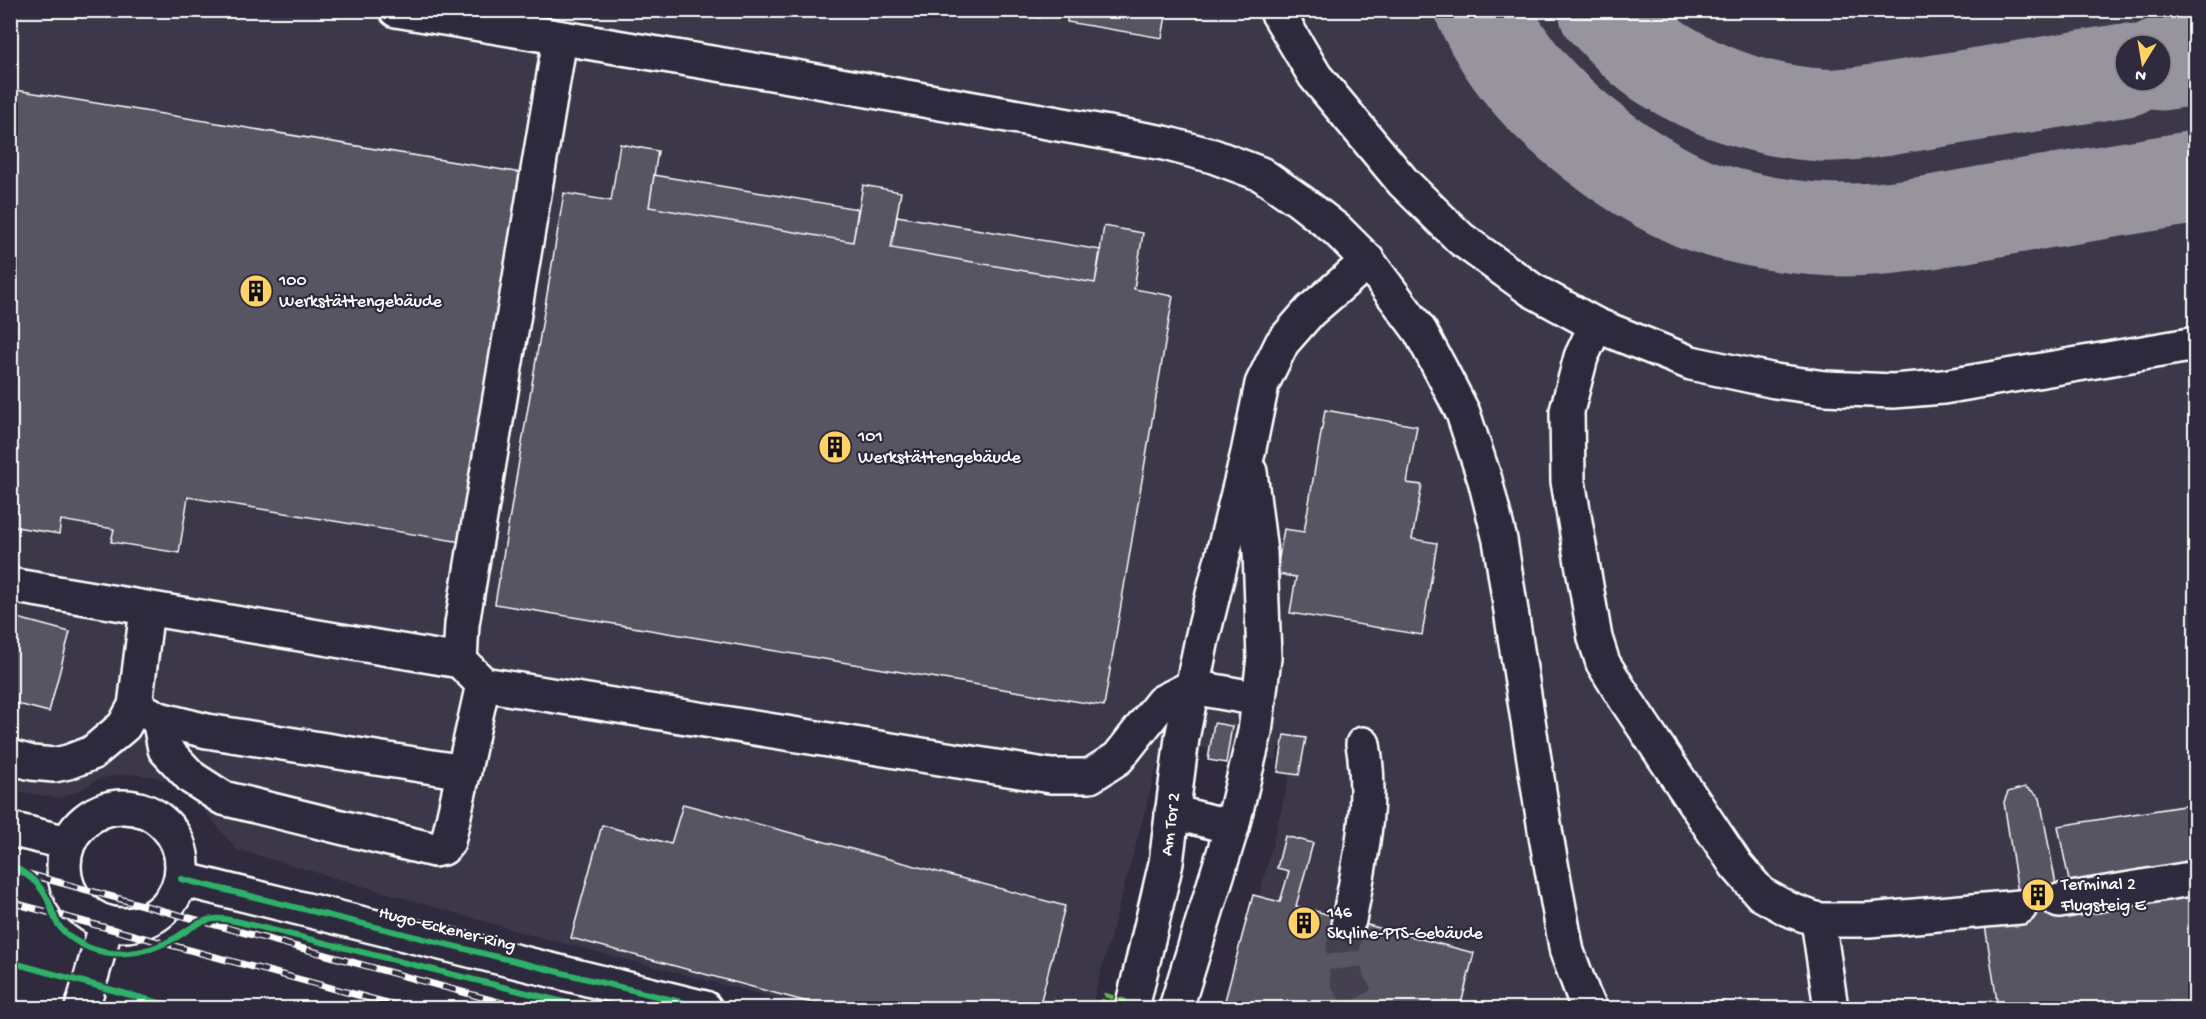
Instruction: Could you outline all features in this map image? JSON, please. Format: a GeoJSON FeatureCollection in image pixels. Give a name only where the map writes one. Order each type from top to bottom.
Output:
{"type":"FeatureCollection","features":[{"type":"Feature","properties":{"kind":"street"},"geometry":{"type":"LineString","coordinates":[[396,10],[463,16],[560,39],[795,77],[1164,143],[1213,156],[1261,174],[1337,230],[1368,261],[1420,331],[1463,413],[1485,480],[1500,540],[1546,836],[1578,1005]]}},
{"type":"Feature","properties":{"kind":"street"},"geometry":{"type":"LineString","coordinates":[[1276,10],[1315,76],[1403,182],[1461,239],[1532,290],[1596,325],[1691,363],[1775,381],[1825,388],[1893,391],[1942,387],[2196,344]]}},
{"type":"Feature","properties":{"kind":"street"},"geometry":{"type":"LineString","coordinates":[[460,661],[462,624],[560,39]]}},
{"type":"Feature","properties":{"kind":"street","name":"Am Tor 2"},"geometry":{"type":"LineString","coordinates":[[1132,1008],[1166,863],[1182,738],[1202,639],[1248,453],[1262,384],[1282,343],[1310,311],[1368,261]]}},
{"type":"Feature","properties":{"kind":"street"},"geometry":{"type":"LineString","coordinates":[[1596,325],[1581,357],[1567,411],[1568,481],[1595,638],[1603,663],[1736,865],[1761,894],[1788,909],[1818,920],[1868,920],[2020,907]]}},
{"type":"Feature","properties":{"kind":"street"},"geometry":{"type":"LineString","coordinates":[[1176,1008],[1232,827],[1250,756],[1259,699],[1264,658],[1260,552],[1248,453]]}},
{"type":"Feature","properties":{"kind":"street"},"geometry":{"type":"LineString","coordinates":[[10,585],[460,661],[483,684],[1051,776],[1090,776],[1118,758],[1162,702],[1192,687],[1259,699]]}},
{"type":"Feature","properties":{"kind":"street"},"geometry":{"type":"LineString","coordinates":[[147,609],[147,713],[165,749],[192,778],[223,798],[434,850],[443,848],[448,842],[483,684]]}},
{"type":"Feature","properties":{"kind":"street"},"geometry":{"type":"LineString","coordinates":[[10,757],[32,763],[54,765],[68,762],[92,753],[124,726],[147,713],[207,731],[464,772]]}},
{"type":"Feature","properties":{"kind":"street"},"geometry":{"type":"LineString","coordinates":[[1349,920],[1364,841],[1369,794],[1363,744]]}},
{"type":"Feature","properties":{"kind":"street"},"geometry":{"type":"LineString","coordinates":[[111,807],[130,807],[148,812],[164,823],[176,838],[182,856],[181,879],[171,902],[159,914],[145,922],[128,925],[106,923],[95,919],[81,908],[70,894],[65,877],[64,860],[68,843],[78,827],[93,814],[111,807]]}},
{"type":"Feature","properties":{"kind":"street"},"geometry":{"type":"LineString","coordinates":[[1172,812],[1232,827]]}},
{"type":"Feature","properties":{"kind":"street"},"geometry":{"type":"LineString","coordinates":[[10,829],[68,843]]}},
{"type":"Feature","properties":{"kind":"street"},"geometry":{"type":"LineString","coordinates":[[2058,901],[2196,878]]}},
{"type":"Feature","properties":{"kind":"street","name":"Hugo-Eckener-Ring"},"geometry":{"type":"LineString","coordinates":[[181,879],[705,1008]]}},
{"type":"Feature","properties":{"kind":"street"},"geometry":{"type":"LineString","coordinates":[[1818,920],[1831,1008]]}},
{"type":"Feature","properties":{"kind":"street"},"geometry":{"type":"LineString","coordinates":[[82,1008],[106,923]]}},
{"type":"Feature","properties":{"kind":"shaded area"},"geometry":{"type":"Polygon","coordinates":[[[11,11],[2195,11],[2195,1008],[1223,1008],[1253,895],[1259,896],[1288,783],[1295,747],[1279,744],[1276,760],[1228,752],[1226,763],[1208,760],[1210,749],[1164,741],[1091,1008],[814,1008],[527,934],[236,849],[193,797],[178,786],[155,777],[132,774],[112,776],[96,780],[85,788],[61,798],[11,791],[11,11]]]}},
{"type":"Feature","properties":{"kind":"building"},"geometry":{"type":"Polygon","coordinates":[[[999,10],[1042,10],[1040,18],[999,10]]]}},
{"type":"Feature","properties":{"kind":"building"},"geometry":{"type":"Polygon","coordinates":[[[1053,10],[1167,10],[1162,38],[1067,22],[1068,13],[1053,10]]]}},
{"type":"Feature","properties":{"kind":"building","name":"100 Werkstättengebäude"},"geometry":{"type":"Polygon","coordinates":[[[10,89],[522,173],[461,542],[188,497],[179,553],[111,542],[114,529],[61,520],[59,534],[10,526],[10,89]]]}},
{"type":"Feature","properties":{"kind":"building","name":"101 Werkstättengebäude"},"geometry":{"type":"Polygon","coordinates":[[[620,144],[658,151],[649,207],[853,242],[863,185],[901,192],[891,248],[1095,283],[1104,226],[1143,233],[1134,289],[1173,296],[1104,706],[495,604],[564,193],[611,201],[620,144]]]}},
{"type":"Feature","properties":{"kind":"building"},"geometry":{"type":"Polygon","coordinates":[[[654,175],[858,209],[853,242],[649,207],[654,175]]]}},
{"type":"Feature","properties":{"kind":"building"},"geometry":{"type":"Polygon","coordinates":[[[897,216],[1101,250],[1095,283],[891,248],[897,216]]]}},
{"type":"Feature","properties":{"kind":"building"},"geometry":{"type":"Polygon","coordinates":[[[1325,410],[1417,426],[1407,483],[1422,485],[1412,539],[1437,543],[1422,635],[1290,613],[1296,577],[1276,574],[1284,529],[1304,532],[1325,410]]]}},
{"type":"Feature","properties":{"kind":"building"},"geometry":{"type":"Polygon","coordinates":[[[10,616],[70,632],[49,712],[10,702],[10,616]]]}},
{"type":"Feature","properties":{"kind":"building"},"geometry":{"type":"Polygon","coordinates":[[[1214,723],[1232,726],[1226,763],[1208,760],[1214,723]]]}},
{"type":"Feature","properties":{"kind":"building"},"geometry":{"type":"Polygon","coordinates":[[[1284,735],[1306,738],[1299,775],[1278,772],[1284,735]]]}},
{"type":"Feature","properties":{"kind":"building","name":"Terminal 2 Flugsteig E"},"geometry":{"type":"Polygon","coordinates":[[[2025,787],[2040,798],[2061,912],[2196,890],[2196,1008],[1998,1008],[1985,925],[2022,919],[2004,802],[2008,792],[2025,787]]]}},
{"type":"Feature","properties":{"kind":"building","name":"Terminal 2 Flugsteig E"},"geometry":{"type":"Polygon","coordinates":[[[2025,787],[2040,798],[2061,912],[2196,890],[2196,1008],[1998,1008],[1985,925],[2022,919],[2004,802],[2008,792],[2025,787]]]}},
{"type":"Feature","properties":{"kind":"building"},"geometry":{"type":"Polygon","coordinates":[[[683,804],[1065,906],[1039,1008],[830,1008],[571,938],[602,825],[671,844],[683,804]]]}},
{"type":"Feature","properties":{"kind":"building"},"geometry":{"type":"Polygon","coordinates":[[[2196,804],[2196,866],[2070,886],[2058,826],[2196,804]]]}},
{"type":"Feature","properties":{"kind":"building","name":"146 Skyline-PTS-Gebäude"},"geometry":{"type":"Polygon","coordinates":[[[1285,836],[1313,843],[1296,906],[1474,953],[1460,1008],[1223,1008],[1253,895],[1280,902],[1289,871],[1277,868],[1285,836]]]}},
{"type":"Feature","properties":{"kind":"taxiway"},"geometry":{"type":"LineString","coordinates":[[1482,10],[1492,31],[1517,68],[1547,102],[1580,132],[1620,162],[1667,190],[1691,202],[1747,219],[1828,230],[1886,228],[2196,177]]}},
{"type":"Feature","properties":{"kind":"taxiway"},"geometry":{"type":"LineString","coordinates":[[1605,10],[1646,51],[1680,74],[1738,99],[1800,113],[1830,115],[1867,112],[2113,72]]}},
{"type":"Feature","properties":{"kind":"taxiway"},"geometry":{"type":"LineString","coordinates":[[2173,62],[2196,59]]}},
{"type":"Feature","properties":{"kind":"tunnel"},"geometry":{"type":"LineString","coordinates":[[1349,920],[1343,948],[1347,981],[1364,1008]]}},
{"type":"Feature","properties":{"kind":"railway"},"geometry":{"type":"LineString","coordinates":[[10,869],[521,1008]]}},
{"type":"Feature","properties":{"kind":"railway"},"geometry":{"type":"LineString","coordinates":[[10,902],[406,1008]]}},
{"type":"Feature","properties":{"kind":"marked path"},"geometry":{"type":"LineString","coordinates":[[1101,1008],[1105,995],[1148,1008]]}},
{"type":"Feature","properties":{"kind":"cycle path"},"geometry":{"type":"LineString","coordinates":[[10,864],[39,886],[47,897],[56,921],[65,933],[85,946],[98,951],[138,952],[165,943],[204,921],[225,919],[588,1008]]}},
{"type":"Feature","properties":{"kind":"cycle path"},"geometry":{"type":"LineString","coordinates":[[181,879],[705,1008]]}},
{"type":"Feature","properties":{"kind":"cycle path"},"geometry":{"type":"LineString","coordinates":[[10,962],[178,1008]]}},
{"type":"Feature","properties":{"kind":"place","name":"100 Werkstättengebäude"},"geometry":{"type":"Point","coordinates":[256,291]}},
{"type":"Feature","properties":{"kind":"place","name":"101 Werkstättengebäude"},"geometry":{"type":"Point","coordinates":[835,447]}},
{"type":"Feature","properties":{"kind":"place","name":"Terminal 2 Flugsteig E"},"geometry":{"type":"Point","coordinates":[2038,895]}},
{"type":"Feature","properties":{"kind":"place","name":"146 Skyline-PTS-Gebäude"},"geometry":{"type":"Point","coordinates":[1304,923]}}]}
